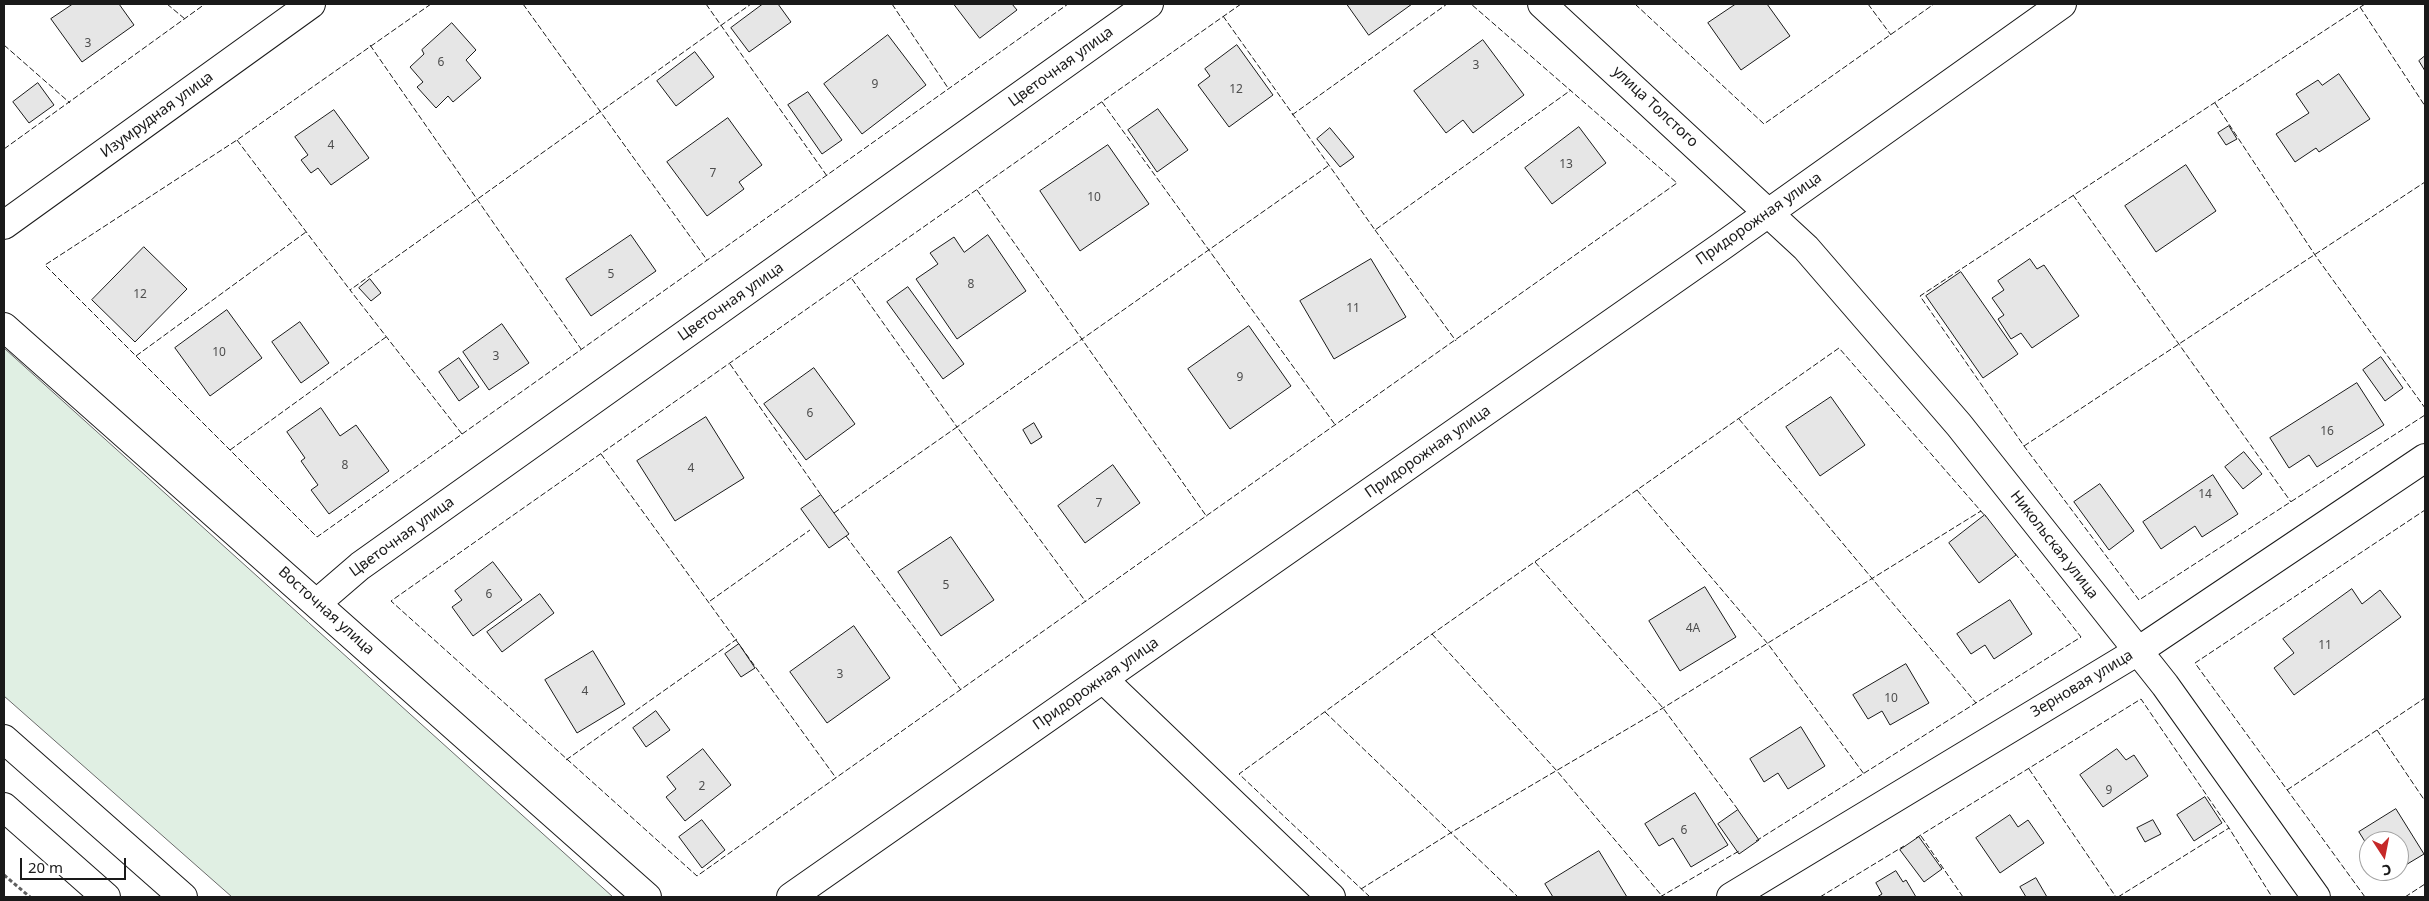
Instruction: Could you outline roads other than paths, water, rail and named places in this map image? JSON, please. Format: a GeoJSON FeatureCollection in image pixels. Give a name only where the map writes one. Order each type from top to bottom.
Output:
{"type":"FeatureCollection","features":[{"type":"Feature","properties":{"kind":"street","name":"Изумрудная улица"},"geometry":{"type":"LineString","coordinates":[[4,225],[311,4]]}},
{"type":"Feature","properties":{"kind":"street","name":"Цветочная улица"},"geometry":{"type":"LineString","coordinates":[[317,603],[368,561],[1149,4]]}},
{"type":"Feature","properties":{"kind":"street","name":"улица Толстого"},"geometry":{"type":"LineString","coordinates":[[1542,4],[1767,212]]}},
{"type":"Feature","properties":{"kind":"street","name":"Придорожная улица"},"geometry":{"type":"LineString","coordinates":[[791,897],[2062,4]]}},
{"type":"Feature","properties":{"kind":"street","name":"Никольская улица"},"geometry":{"type":"LineString","coordinates":[[1767,212],[1806,248],[1959,425],[2165,685],[2316,897]]}},
{"type":"Feature","properties":{"kind":"street","name":"Восточная улица"},"geometry":{"type":"LineString","coordinates":[[4,327],[646,897]]}},
{"type":"Feature","properties":{"kind":"street","name":"Зерновая улица"},"geometry":{"type":"LineString","coordinates":[[1730,897],[2138,651],[2425,458]]}},
{"type":"Feature","properties":{"kind":"street"},"geometry":{"type":"LineString","coordinates":[[1103,679],[1330,897]]}},
{"type":"Feature","properties":{"kind":"street"},"geometry":{"type":"LineString","coordinates":[[4,739],[183,897]]}},
{"type":"Feature","properties":{"kind":"street"},"geometry":{"type":"LineString","coordinates":[[4,807],[106,897]]}}]}
